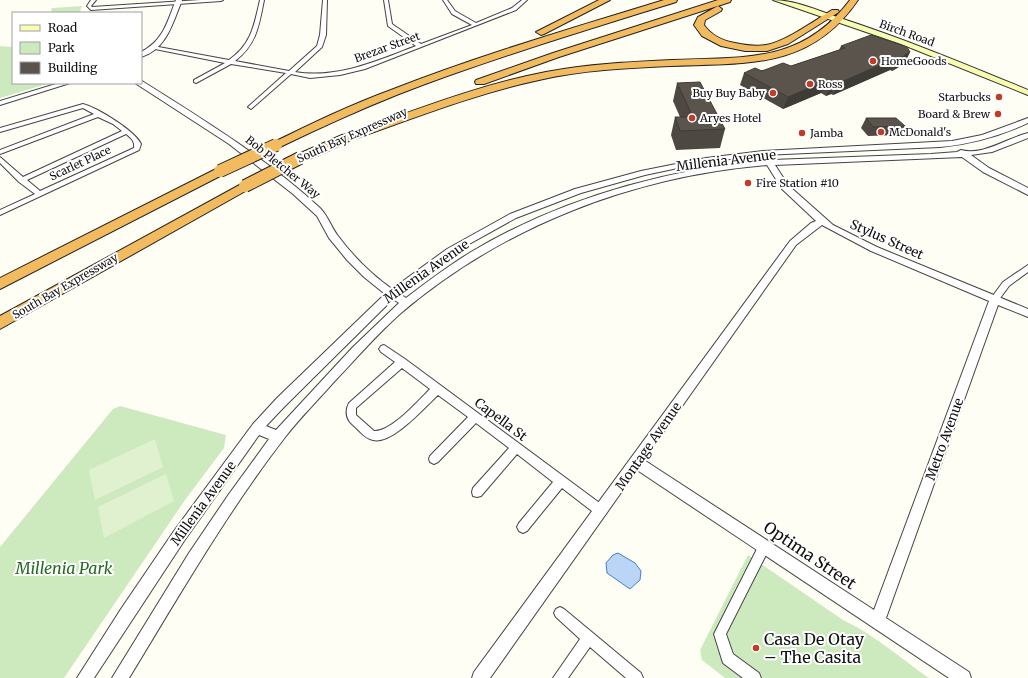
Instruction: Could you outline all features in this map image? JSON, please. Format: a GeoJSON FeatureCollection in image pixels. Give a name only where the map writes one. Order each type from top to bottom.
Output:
{"type":"FeatureCollection","features":[{"type":"Feature","properties":{"kind":"highway"},"geometry":{"type":"LineString","coordinates":[[414,84],[549,28],[606,0]]}},
{"type":"Feature","properties":{"kind":"highway","name":"South Bay Expressway"},"geometry":{"type":"LineString","coordinates":[[0,284],[220,171],[334,118],[414,84],[534,43],[673,0]]}},
{"type":"Feature","properties":{"kind":"highway","name":"South Bay Expressway"},"geometry":{"type":"LineString","coordinates":[[0,323],[245,186],[300,158],[419,105],[504,73],[727,0]]}},
{"type":"Feature","properties":{"kind":"highway"},"geometry":{"type":"LineString","coordinates":[[737,0],[703,17],[699,23],[703,32],[711,38],[729,45],[745,48],[767,48],[782,44],[836,16],[854,0]]}},
{"type":"Feature","properties":{"kind":"highway"},"geometry":{"type":"LineString","coordinates":[[336,142],[464,97],[545,75],[603,66],[742,60],[778,55],[803,45],[831,28],[836,16]]}},
{"type":"Feature","properties":{"kind":"main road","name":"Birch Road"},"geometry":{"type":"LineString","coordinates":[[776,0],[836,16],[927,44],[1012,78]]}},
{"type":"Feature","properties":{"kind":"main road","name":"Birch Road"},"geometry":{"type":"LineString","coordinates":[[797,0],[1028,93]]}},
{"type":"Feature","properties":{"kind":"street"},"geometry":{"type":"LineString","coordinates":[[94,0],[89,6],[91,9],[179,1],[221,0]]}},
{"type":"Feature","properties":{"kind":"street"},"geometry":{"type":"LineString","coordinates":[[196,81],[230,62],[243,51],[252,39],[262,0]]}},
{"type":"Feature","properties":{"kind":"street"},"geometry":{"type":"LineString","coordinates":[[251,107],[292,73],[317,49],[321,43],[323,35],[325,0]]}},
{"type":"Feature","properties":{"kind":"street"},"geometry":{"type":"LineString","coordinates":[[386,0],[390,24],[397,31],[420,46]]}},
{"type":"Feature","properties":{"kind":"street"},"geometry":{"type":"LineString","coordinates":[[444,0],[452,12],[476,25]]}},
{"type":"Feature","properties":{"kind":"street","name":"Brezar Street"},"geometry":{"type":"LineString","coordinates":[[153,48],[310,76],[340,73],[363,68],[476,25],[514,9],[525,0]]}},
{"type":"Feature","properties":{"kind":"street"},"geometry":{"type":"LineString","coordinates":[[142,54],[153,48],[165,36],[179,1]]}},
{"type":"Feature","properties":{"kind":"street"},"geometry":{"type":"LineString","coordinates":[[0,103],[63,84]]}},
{"type":"Feature","properties":{"kind":"street","name":"Bob Pletcher Way"},"geometry":{"type":"LineString","coordinates":[[141,84],[238,145],[302,197],[319,212],[334,238],[351,260],[391,293],[407,303]]}},
{"type":"Feature","properties":{"kind":"street","name":"Scarlet Place"},"geometry":{"type":"LineString","coordinates":[[0,130],[82,106],[89,108],[115,123],[135,138],[138,144],[137,149],[0,213]]}},
{"type":"Feature","properties":{"kind":"street"},"geometry":{"type":"LineString","coordinates":[[0,152],[55,132],[98,114]]}},
{"type":"Feature","properties":{"kind":"street","name":"Millenia Avenue"},"geometry":{"type":"LineString","coordinates":[[85,678],[170,549],[257,428],[280,402],[391,293],[450,251],[513,216],[561,198],[658,169],[706,160],[763,153],[951,144],[977,140],[990,136],[1028,120]]}},
{"type":"Feature","properties":{"kind":"street"},"geometry":{"type":"LineString","coordinates":[[21,180],[125,132]]}},
{"type":"Feature","properties":{"kind":"street","name":"Millenia Avenue"},"geometry":{"type":"LineString","coordinates":[[120,678],[199,550],[278,437],[354,353],[407,303],[491,244],[532,223],[570,207],[662,179],[732,166],[964,154],[989,150],[1028,135]]}},
{"type":"Feature","properties":{"kind":"street"},"geometry":{"type":"LineString","coordinates":[[951,144],[986,170],[1028,192]]}},
{"type":"Feature","properties":{"kind":"street","name":"Stylus Street"},"geometry":{"type":"LineString","coordinates":[[763,153],[785,187],[823,222],[874,249],[1028,313]]}},
{"type":"Feature","properties":{"kind":"street"},"geometry":{"type":"LineString","coordinates":[[0,159],[21,180],[39,194]]}},
{"type":"Feature","properties":{"kind":"street"},"geometry":{"type":"LineString","coordinates":[[561,198],[570,207]]}},
{"type":"Feature","properties":{"kind":"street","name":"Montage Avenue"},"geometry":{"type":"LineString","coordinates":[[480,678],[637,462],[793,243],[814,225],[823,222]]}},
{"type":"Feature","properties":{"kind":"street","name":"Metro Avenue"},"geometry":{"type":"LineString","coordinates":[[877,622],[995,299],[1006,284],[1028,268]]}},
{"type":"Feature","properties":{"kind":"street","name":"Capella St"},"geometry":{"type":"LineString","coordinates":[[384,349],[601,512]]}},
{"type":"Feature","properties":{"kind":"street"},"geometry":{"type":"LineString","coordinates":[[402,362],[353,405],[350,412],[351,417],[361,427],[373,435],[378,436],[387,434],[437,389]]}},
{"type":"Feature","properties":{"kind":"street"},"geometry":{"type":"LineString","coordinates":[[434,459],[475,417]]}},
{"type":"Feature","properties":{"kind":"street"},"geometry":{"type":"LineString","coordinates":[[257,428],[278,437]]}},
{"type":"Feature","properties":{"kind":"street"},"geometry":{"type":"LineString","coordinates":[[477,492],[516,448]]}},
{"type":"Feature","properties":{"kind":"street","name":"Optima Street"},"geometry":{"type":"LineString","coordinates":[[637,462],[963,678]]}},
{"type":"Feature","properties":{"kind":"street"},"geometry":{"type":"LineString","coordinates":[[523,527],[561,481]]}},
{"type":"Feature","properties":{"kind":"street"},"geometry":{"type":"LineString","coordinates":[[754,678],[728,658],[720,634],[764,547]]}},
{"type":"Feature","properties":{"kind":"street"},"geometry":{"type":"LineString","coordinates":[[560,613],[636,678]]}},
{"type":"Feature","properties":{"kind":"street"},"geometry":{"type":"LineString","coordinates":[[560,678],[589,638]]}},
{"type":"Feature","properties":{"kind":"green space"},"geometry":{"type":"Polygon","coordinates":[[[82,6],[80,11],[83,12],[52,12],[52,8],[82,6]]]}},
{"type":"Feature","properties":{"kind":"green space"},"geometry":{"type":"Polygon","coordinates":[[[0,46],[12,47],[12,84],[47,84],[0,98],[0,46]]]}},
{"type":"Feature","properties":{"kind":"green space","name":"Millenia Park"},"geometry":{"type":"Polygon","coordinates":[[[120,406],[226,435],[224,448],[185,500],[64,678],[0,678],[0,547],[113,409],[120,406]]]}},
{"type":"Feature","properties":{"kind":"green space"},"geometry":{"type":"Polygon","coordinates":[[[155,439],[163,467],[95,500],[89,470],[155,439]]]}},
{"type":"Feature","properties":{"kind":"green space"},"geometry":{"type":"Polygon","coordinates":[[[166,474],[174,501],[104,538],[98,507],[166,474]]]}},
{"type":"Feature","properties":{"kind":"green space"},"geometry":{"type":"Polygon","coordinates":[[[748,555],[843,620],[877,640],[929,678],[725,678],[702,660],[700,650],[748,555]]]}},
{"type":"Feature","properties":{"kind":"water"},"geometry":{"type":"Polygon","coordinates":[[[618,553],[635,563],[641,571],[640,580],[630,589],[607,573],[606,563],[613,555],[618,553]]]}},
{"type":"Feature","properties":{"kind":"building"},"geometry":{"type":"Polygon","coordinates":[[[871,35],[907,47],[910,52],[899,59],[896,58],[839,83],[836,81],[832,84],[826,81],[788,97],[744,73],[755,68],[762,71],[783,63],[791,66],[845,48],[841,46],[871,35]]]}},
{"type":"Feature","properties":{"kind":"building"},"geometry":{"type":"Polygon","coordinates":[[[700,82],[725,129],[680,131],[675,117],[693,117],[677,83],[700,82]]]}},
{"type":"Feature","properties":{"kind":"building"},"geometry":{"type":"Polygon","coordinates":[[[866,118],[896,118],[905,126],[873,127],[866,118]]]}},
{"type":"Feature","properties":{"kind":"place","name":"HomeGoods"},"geometry":{"type":"Point","coordinates":[873,61]}},
{"type":"Feature","properties":{"kind":"place","name":"Ross"},"geometry":{"type":"Point","coordinates":[810,84]}},
{"type":"Feature","properties":{"kind":"place","name":"Buy Buy Baby"},"geometry":{"type":"Point","coordinates":[773,93]}},
{"type":"Feature","properties":{"kind":"place","name":"Starbucks"},"geometry":{"type":"Point","coordinates":[999,97]}},
{"type":"Feature","properties":{"kind":"place","name":"Board & Brew"},"geometry":{"type":"Point","coordinates":[998,114]}},
{"type":"Feature","properties":{"kind":"place","name":"Aryes Hotel"},"geometry":{"type":"Point","coordinates":[692,118]}},
{"type":"Feature","properties":{"kind":"place","name":"McDonald's"},"geometry":{"type":"Point","coordinates":[881,132]}},
{"type":"Feature","properties":{"kind":"place","name":"Jamba"},"geometry":{"type":"Point","coordinates":[802,133]}},
{"type":"Feature","properties":{"kind":"place","name":"Fire Station #10"},"geometry":{"type":"Point","coordinates":[748,183]}},
{"type":"Feature","properties":{"kind":"place","name":"Casa De Otay – The Casita"},"geometry":{"type":"Point","coordinates":[756,648]}}]}
